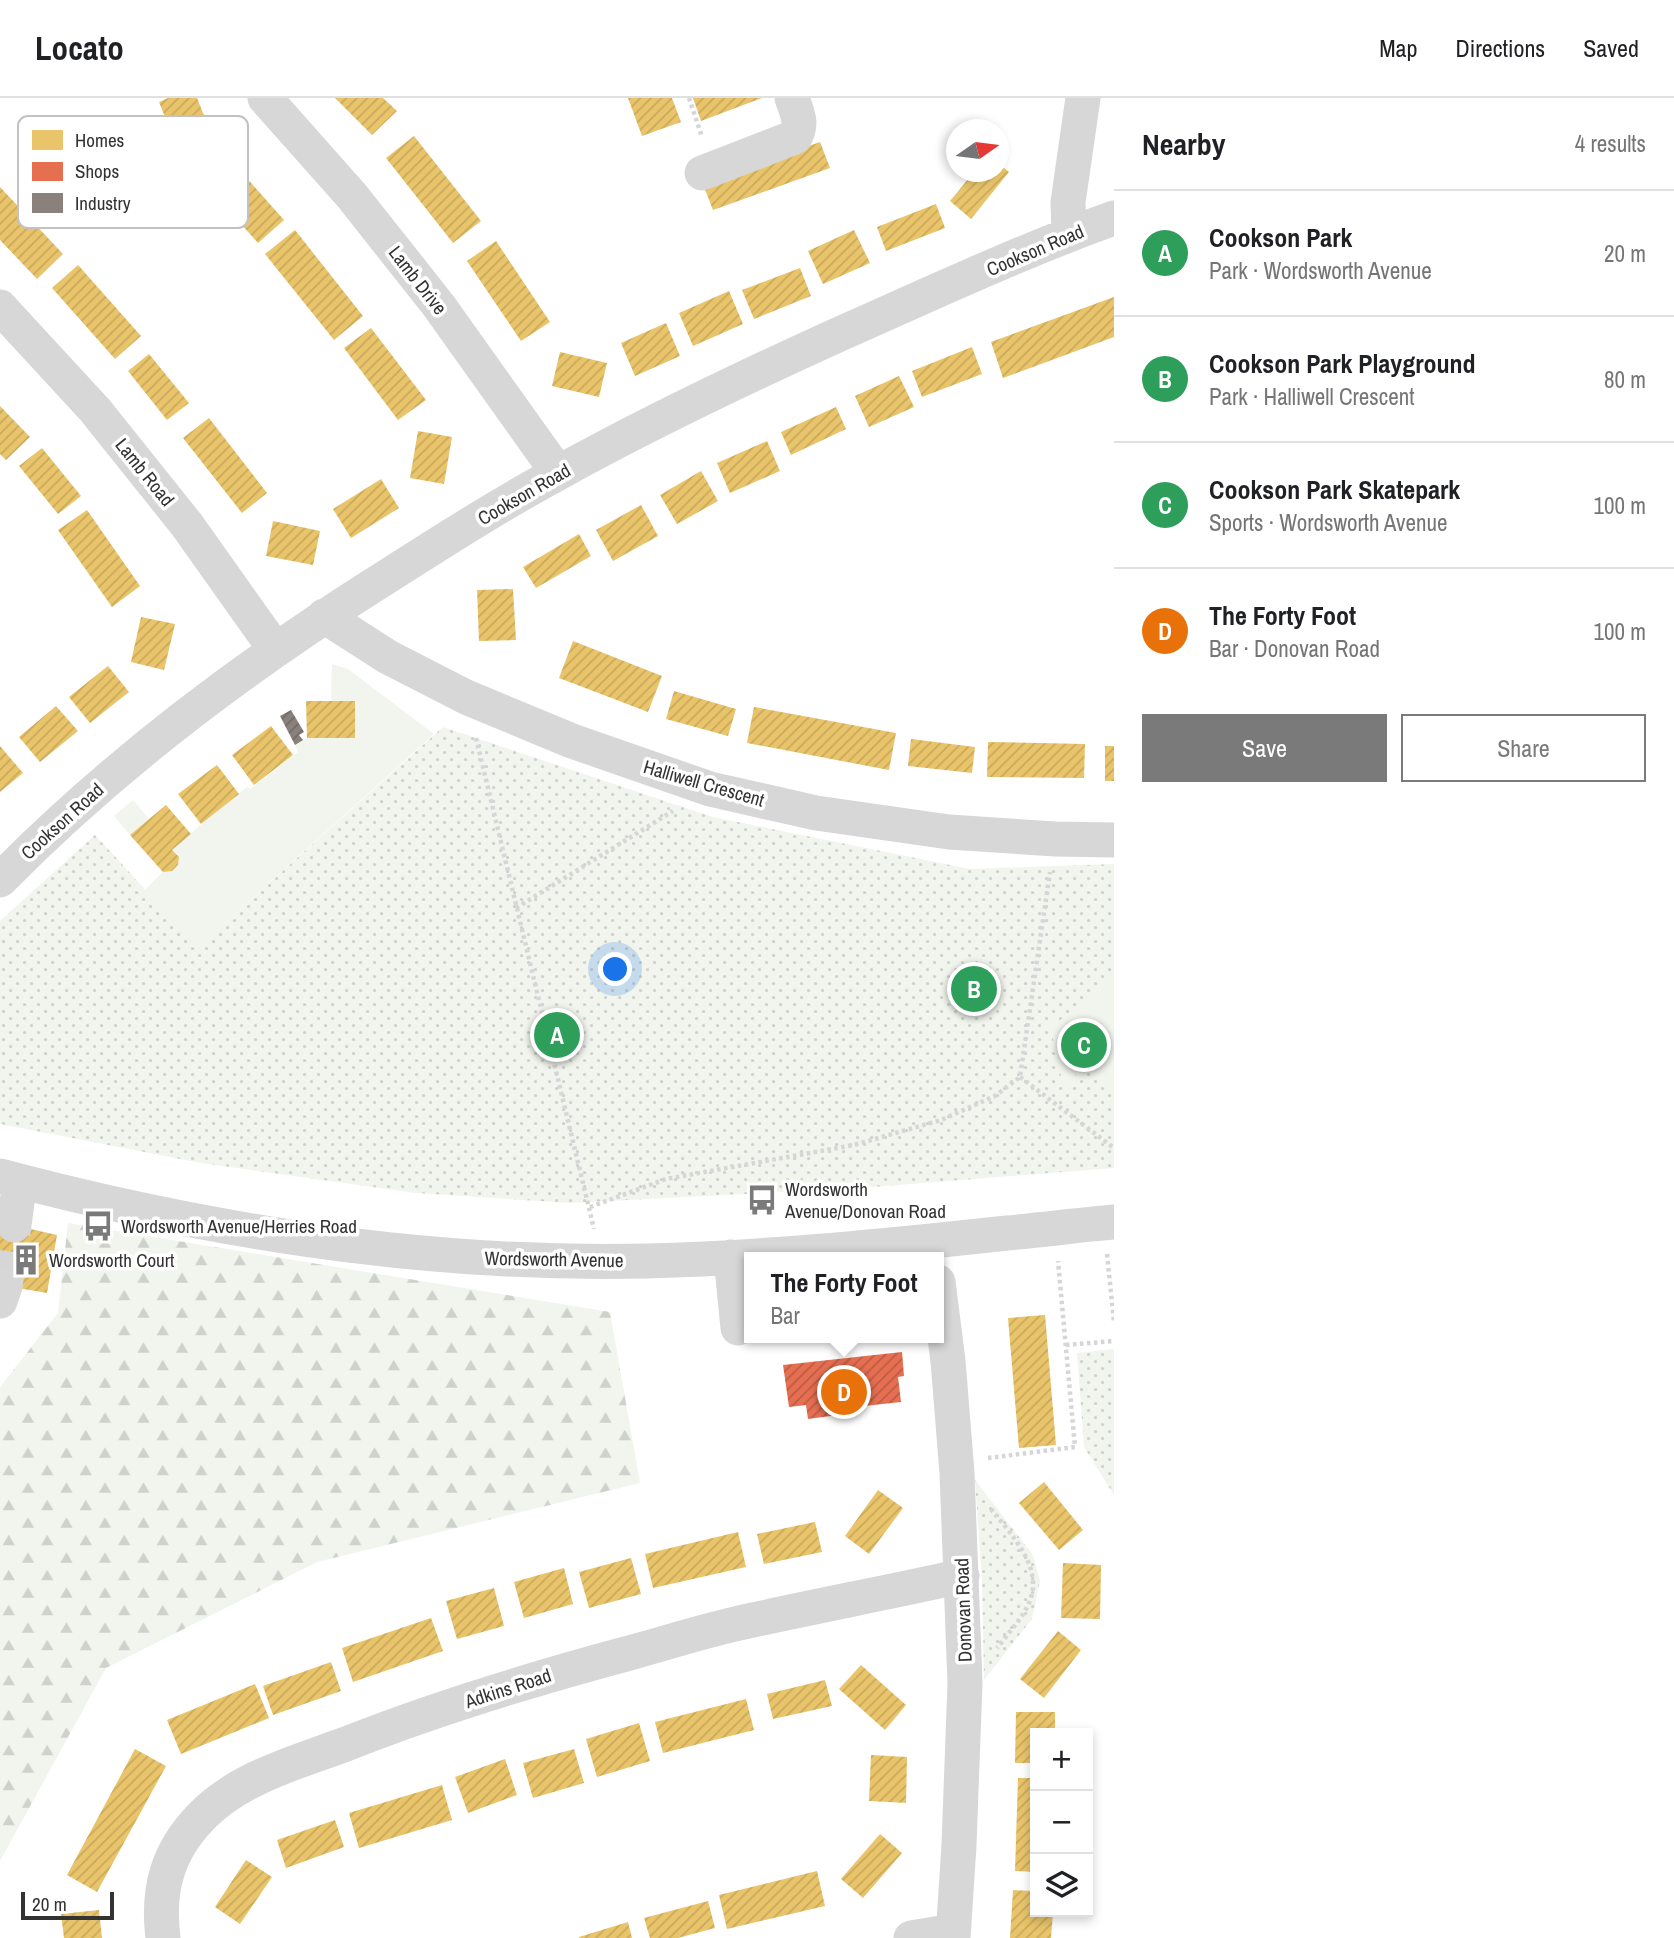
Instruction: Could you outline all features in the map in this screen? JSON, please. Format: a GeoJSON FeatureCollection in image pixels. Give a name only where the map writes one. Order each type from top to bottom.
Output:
{"type":"FeatureCollection","features":[{"type":"Feature","properties":{"kind":"street","name":"Lamb Drive"},"geometry":{"type":"LineString","coordinates":[[265,98],[352,196],[407,266],[558,472]]}},
{"type":"Feature","properties":{"kind":"street"},"geometry":{"type":"LineString","coordinates":[[707,171],[795,137],[800,129],[800,119],[792,98]]}},
{"type":"Feature","properties":{"kind":"street"},"geometry":{"type":"LineString","coordinates":[[1069,234],[1068,202],[1083,98]]}},
{"type":"Feature","properties":{"kind":"street","name":"Cookson Road"},"geometry":{"type":"LineString","coordinates":[[0,880],[46,833],[154,741],[275,649],[429,550],[558,472],[725,386],[1069,234],[1114,218]]}},
{"type":"Feature","properties":{"kind":"street","name":"Lamb Road"},"geometry":{"type":"LineString","coordinates":[[0,307],[96,410],[187,525],[275,649]]}},
{"type":"Feature","properties":{"kind":"street","name":"Halliwell Crescent"},"geometry":{"type":"LineString","coordinates":[[324,616],[388,657],[466,697],[572,741],[710,789],[816,813],[948,832],[1114,840]]}},
{"type":"Feature","properties":{"kind":"street"},"geometry":{"type":"LineString","coordinates":[[10,1178],[14,1225]]}},
{"type":"Feature","properties":{"kind":"street","name":"Wordsworth Avenue"},"geometry":{"type":"LineString","coordinates":[[10,1178],[199,1220],[343,1244],[479,1258],[600,1261],[744,1256]]}},
{"type":"Feature","properties":{"kind":"street","name":"Wordsworth Avenue"},"geometry":{"type":"LineString","coordinates":[[858,1252],[935,1249],[1056,1228],[1109,1222]]}},
{"type":"Feature","properties":{"kind":"street"},"geometry":{"type":"LineString","coordinates":[[730,1257],[738,1328]]}},
{"type":"Feature","properties":{"kind":"street","name":"Donovan Road"},"geometry":{"type":"LineString","coordinates":[[944,1325],[956,1467],[965,1683],[953,1935]]}},
{"type":"Feature","properties":{"kind":"street","name":"Adkins Road"},"geometry":{"type":"LineString","coordinates":[[163,1938],[160,1919],[163,1879],[177,1847],[201,1817],[225,1797],[264,1775],[401,1722],[568,1670],[734,1625],[962,1576]]}},
{"type":"Feature","properties":{"kind":"street"},"geometry":{"type":"LineString","coordinates":[[911,1938],[953,1935]]}},
{"type":"Feature","properties":{"kind":"path"},"geometry":{"type":"LineString","coordinates":[[689,98],[707,171]]}},
{"type":"Feature","properties":{"kind":"path"},"geometry":{"type":"LineString","coordinates":[[466,697],[590,1207],[600,1261]]}},
{"type":"Feature","properties":{"kind":"path"},"geometry":{"type":"LineString","coordinates":[[516,908],[710,789]]}},
{"type":"Feature","properties":{"kind":"path"},"geometry":{"type":"LineString","coordinates":[[590,1207],[666,1178],[854,1145],[941,1120],[995,1096],[1020,1077],[1055,839]]}},
{"type":"Feature","properties":{"kind":"path"},"geometry":{"type":"LineString","coordinates":[[1020,1077],[1114,1149]]}},
{"type":"Feature","properties":{"kind":"path"},"geometry":{"type":"LineString","coordinates":[[1109,1222],[1114,1322]]}},
{"type":"Feature","properties":{"kind":"path"},"geometry":{"type":"LineString","coordinates":[[956,1467],[1075,1447],[1056,1228]]}},
{"type":"Feature","properties":{"kind":"path"},"geometry":{"type":"LineString","coordinates":[[1066,1345],[1114,1341]]}},
{"type":"Feature","properties":{"kind":"path"},"geometry":{"type":"LineString","coordinates":[[956,1467],[1027,1556],[1033,1580],[1028,1607],[992,1655],[965,1683]]}},
{"type":"Feature","properties":{"kind":"green space"},"geometry":{"type":"Polygon","coordinates":[[[332,664],[348,669],[434,734],[198,947],[145,890],[163,872],[172,871],[178,866],[178,857],[172,850],[247,787],[250,789],[298,752],[295,745],[307,738],[355,737],[355,701],[331,701],[332,664]]]}},
{"type":"Feature","properties":{"kind":"green space"},"geometry":{"type":"Polygon","coordinates":[[[443,727],[713,817],[970,869],[1114,864],[1114,1168],[860,1188],[570,1203],[416,1193],[201,1163],[0,1124],[0,921],[95,835],[198,947],[443,727]]]}},
{"type":"Feature","properties":{"kind":"green space"},"geometry":{"type":"Polygon","coordinates":[[[133,800],[149,819],[130,835],[114,816],[133,800]]]}},
{"type":"Feature","properties":{"kind":"green space"},"geometry":{"type":"Polygon","coordinates":[[[1114,977],[1114,1092],[1090,1065],[1080,1066],[1065,1095],[1050,1025],[1062,1019],[1114,977]]]}},
{"type":"Feature","properties":{"kind":"green space"},"geometry":{"type":"Polygon","coordinates":[[[68,1223],[610,1312],[640,1483],[317,1562],[106,1668],[0,1861],[0,1387],[58,1313],[68,1223]]]}},
{"type":"Feature","properties":{"kind":"green space"},"geometry":{"type":"Polygon","coordinates":[[[1114,1349],[1114,1495],[1084,1447],[1077,1353],[1114,1349]]]}},
{"type":"Feature","properties":{"kind":"green space"},"geometry":{"type":"Polygon","coordinates":[[[975,1480],[1033,1555],[1040,1581],[1032,1619],[984,1680],[982,1579],[975,1480]]]}},
{"type":"Feature","properties":{"kind":"building: Homes"},"geometry":{"type":"Polygon","coordinates":[[[168,98],[197,98],[204,116],[165,116],[159,102],[168,98]]]}},
{"type":"Feature","properties":{"kind":"building: Homes"},"geometry":{"type":"Polygon","coordinates":[[[335,98],[383,98],[397,111],[372,135],[335,98]]]}},
{"type":"Feature","properties":{"kind":"building: Homes"},"geometry":{"type":"Polygon","coordinates":[[[628,98],[672,98],[681,122],[642,136],[628,98]]]}},
{"type":"Feature","properties":{"kind":"building: Homes"},"geometry":{"type":"Polygon","coordinates":[[[693,98],[762,98],[701,121],[693,98]]]}},
{"type":"Feature","properties":{"kind":"building: Homes"},"geometry":{"type":"Polygon","coordinates":[[[414,136],[481,221],[453,243],[386,158],[414,136]]]}},
{"type":"Feature","properties":{"kind":"building: Homes"},"geometry":{"type":"Polygon","coordinates":[[[820,142],[830,168],[713,210],[703,184],[820,142]]]}},
{"type":"Feature","properties":{"kind":"building: Homes"},"geometry":{"type":"Polygon","coordinates":[[[248,180],[284,220],[258,243],[244,228],[248,228],[248,180]]]}},
{"type":"Feature","properties":{"kind":"building: Homes"},"geometry":{"type":"Polygon","coordinates":[[[966,182],[1001,182],[971,219],[950,201],[966,182]]]}},
{"type":"Feature","properties":{"kind":"building: Homes"},"geometry":{"type":"Polygon","coordinates":[[[0,187],[18,206],[18,228],[39,228],[63,254],[37,279],[0,240],[0,187]]]}},
{"type":"Feature","properties":{"kind":"building: Homes"},"geometry":{"type":"Polygon","coordinates":[[[936,204],[945,228],[886,251],[877,227],[936,204]]]}},
{"type":"Feature","properties":{"kind":"building: Homes"},"geometry":{"type":"Polygon","coordinates":[[[295,230],[363,316],[334,340],[265,254],[295,230]]]}},
{"type":"Feature","properties":{"kind":"building: Homes"},"geometry":{"type":"Polygon","coordinates":[[[854,230],[870,263],[823,284],[808,251],[854,230]]]}},
{"type":"Feature","properties":{"kind":"building: Homes"},"geometry":{"type":"Polygon","coordinates":[[[496,241],[550,322],[521,341],[467,261],[496,241]]]}},
{"type":"Feature","properties":{"kind":"building: Homes"},"geometry":{"type":"Polygon","coordinates":[[[78,265],[141,336],[115,359],[52,288],[78,265]]]}},
{"type":"Feature","properties":{"kind":"building: Homes"},"geometry":{"type":"Polygon","coordinates":[[[800,268],[811,296],[754,319],[742,290],[800,268]]]}},
{"type":"Feature","properties":{"kind":"building: Homes"},"geometry":{"type":"Polygon","coordinates":[[[729,291],[743,324],[693,346],[679,313],[729,291]]]}},
{"type":"Feature","properties":{"kind":"building: Homes"},"geometry":{"type":"Polygon","coordinates":[[[1114,297],[1114,337],[1003,378],[991,342],[1114,297]]]}},
{"type":"Feature","properties":{"kind":"building: Homes"},"geometry":{"type":"Polygon","coordinates":[[[666,323],[680,356],[635,376],[621,343],[666,323]]]}},
{"type":"Feature","properties":{"kind":"building: Homes"},"geometry":{"type":"Polygon","coordinates":[[[371,328],[426,400],[398,420],[344,348],[371,328]]]}},
{"type":"Feature","properties":{"kind":"building: Homes"},"geometry":{"type":"Polygon","coordinates":[[[972,347],[982,374],[922,397],[912,371],[972,347]]]}},
{"type":"Feature","properties":{"kind":"building: Homes"},"geometry":{"type":"Polygon","coordinates":[[[560,352],[607,363],[599,397],[552,386],[560,352]]]}},
{"type":"Feature","properties":{"kind":"building: Homes"},"geometry":{"type":"Polygon","coordinates":[[[149,354],[189,403],[167,420],[128,371],[149,354]]]}},
{"type":"Feature","properties":{"kind":"building: Homes"},"geometry":{"type":"Polygon","coordinates":[[[899,376],[914,407],[869,427],[855,396],[899,376]]]}},
{"type":"Feature","properties":{"kind":"building: Homes"},"geometry":{"type":"Polygon","coordinates":[[[0,406],[30,437],[6,460],[0,454],[0,406]]]}},
{"type":"Feature","properties":{"kind":"building: Homes"},"geometry":{"type":"Polygon","coordinates":[[[836,407],[846,429],[791,455],[781,432],[836,407]]]}},
{"type":"Feature","properties":{"kind":"building: Homes"},"geometry":{"type":"Polygon","coordinates":[[[209,418],[267,493],[242,513],[183,438],[209,418]]]}},
{"type":"Feature","properties":{"kind":"building: Homes"},"geometry":{"type":"Polygon","coordinates":[[[418,431],[452,437],[444,484],[410,478],[418,431]]]}},
{"type":"Feature","properties":{"kind":"building: Homes"},"geometry":{"type":"Polygon","coordinates":[[[767,441],[780,471],[730,493],[717,463],[767,441]]]}},
{"type":"Feature","properties":{"kind":"building: Homes"},"geometry":{"type":"Polygon","coordinates":[[[42,448],[81,496],[58,514],[19,466],[42,448]]]}},
{"type":"Feature","properties":{"kind":"building: Homes"},"geometry":{"type":"Polygon","coordinates":[[[701,471],[718,501],[677,524],[660,495],[701,471]]]}},
{"type":"Feature","properties":{"kind":"building: Homes"},"geometry":{"type":"Polygon","coordinates":[[[381,479],[399,508],[351,538],[333,509],[381,479]]]}},
{"type":"Feature","properties":{"kind":"building: Homes"},"geometry":{"type":"Polygon","coordinates":[[[641,505],[658,536],[613,561],[596,530],[641,505]]]}},
{"type":"Feature","properties":{"kind":"building: Homes"},"geometry":{"type":"Polygon","coordinates":[[[87,510],[140,586],[112,607],[58,530],[87,510]]]}},
{"type":"Feature","properties":{"kind":"building: Homes"},"geometry":{"type":"Polygon","coordinates":[[[273,521],[320,531],[313,565],[266,556],[273,521]]]}},
{"type":"Feature","properties":{"kind":"building: Homes"},"geometry":{"type":"Polygon","coordinates":[[[579,534],[591,556],[536,588],[523,567],[579,534]]]}},
{"type":"Feature","properties":{"kind":"building: Homes"},"geometry":{"type":"Polygon","coordinates":[[[513,589],[516,640],[479,641],[477,590],[513,589]]]}},
{"type":"Feature","properties":{"kind":"building: Homes"},"geometry":{"type":"Polygon","coordinates":[[[141,617],[175,624],[164,670],[131,662],[141,617]]]}},
{"type":"Feature","properties":{"kind":"building: Homes"},"geometry":{"type":"Polygon","coordinates":[[[573,641],[662,676],[648,712],[559,678],[573,641]]]}},
{"type":"Feature","properties":{"kind":"building: Homes"},"geometry":{"type":"Polygon","coordinates":[[[108,666],[129,692],[90,723],[69,697],[108,666]]]}},
{"type":"Feature","properties":{"kind":"building: Homes"},"geometry":{"type":"Polygon","coordinates":[[[674,691],[736,709],[728,736],[666,719],[674,691]]]}},
{"type":"Feature","properties":{"kind":"building: Homes"},"geometry":{"type":"Polygon","coordinates":[[[306,701],[355,701],[355,738],[307,738],[306,701]]]}},
{"type":"Feature","properties":{"kind":"building: Homes"},"geometry":{"type":"Polygon","coordinates":[[[56,706],[78,731],[40,762],[19,737],[56,706]]]}},
{"type":"Feature","properties":{"kind":"building: Homes"},"geometry":{"type":"Polygon","coordinates":[[[754,707],[896,733],[889,770],[747,743],[754,707]]]}},
{"type":"Feature","properties":{"kind":"building: Homes"},"geometry":{"type":"Polygon","coordinates":[[[271,726],[293,755],[254,785],[232,755],[271,726]]]}},
{"type":"Feature","properties":{"kind":"building: Homes"},"geometry":{"type":"Polygon","coordinates":[[[911,739],[975,747],[972,773],[908,766],[911,739]]]}},
{"type":"Feature","properties":{"kind":"building: Homes"},"geometry":{"type":"Polygon","coordinates":[[[988,742],[1085,744],[1084,778],[987,777],[988,742]]]}},
{"type":"Feature","properties":{"kind":"building: Homes"},"geometry":{"type":"Polygon","coordinates":[[[0,746],[23,773],[0,792],[0,746]]]}},
{"type":"Feature","properties":{"kind":"building: Homes"},"geometry":{"type":"Polygon","coordinates":[[[1105,746],[1114,746],[1114,781],[1105,781],[1105,746]]]}},
{"type":"Feature","properties":{"kind":"building: Homes"},"geometry":{"type":"Polygon","coordinates":[[[217,765],[239,794],[201,824],[178,794],[217,765]]]}},
{"type":"Feature","properties":{"kind":"building: Homes"},"geometry":{"type":"Polygon","coordinates":[[[166,805],[191,834],[172,850],[179,857],[178,865],[172,871],[163,872],[130,835],[166,805]]]}},
{"type":"Feature","properties":{"kind":"building: Homes","name":"Wordsworth Court"},"geometry":{"type":"Polygon","coordinates":[[[0,1222],[57,1235],[47,1293],[0,1285],[0,1222]]]}},
{"type":"Feature","properties":{"kind":"building: Homes"},"geometry":{"type":"Polygon","coordinates":[[[1045,1315],[1056,1445],[1019,1448],[1008,1318],[1045,1315]]]}},
{"type":"Feature","properties":{"kind":"building: Homes"},"geometry":{"type":"Polygon","coordinates":[[[1044,1482],[1083,1530],[1059,1550],[1019,1503],[1044,1482]]]}},
{"type":"Feature","properties":{"kind":"building: Homes"},"geometry":{"type":"Polygon","coordinates":[[[878,1490],[903,1508],[869,1554],[845,1536],[878,1490]]]}},
{"type":"Feature","properties":{"kind":"building: Homes"},"geometry":{"type":"Polygon","coordinates":[[[815,1522],[822,1552],[764,1564],[757,1534],[815,1522]]]}},
{"type":"Feature","properties":{"kind":"building: Homes"},"geometry":{"type":"Polygon","coordinates":[[[738,1532],[746,1567],[653,1588],[645,1554],[738,1532]]]}},
{"type":"Feature","properties":{"kind":"building: Homes"},"geometry":{"type":"Polygon","coordinates":[[[631,1558],[641,1594],[589,1608],[579,1572],[631,1558]]]}},
{"type":"Feature","properties":{"kind":"building: Homes"},"geometry":{"type":"Polygon","coordinates":[[[1063,1563],[1101,1565],[1100,1619],[1061,1618],[1063,1563]]]}},
{"type":"Feature","properties":{"kind":"building: Homes"},"geometry":{"type":"Polygon","coordinates":[[[564,1568],[573,1604],[524,1618],[514,1582],[564,1568]]]}},
{"type":"Feature","properties":{"kind":"building: Homes"},"geometry":{"type":"Polygon","coordinates":[[[494,1588],[504,1626],[457,1639],[446,1601],[494,1588]]]}},
{"type":"Feature","properties":{"kind":"building: Homes"},"geometry":{"type":"Polygon","coordinates":[[[431,1618],[443,1651],[353,1682],[342,1648],[431,1618]]]}},
{"type":"Feature","properties":{"kind":"building: Homes"},"geometry":{"type":"Polygon","coordinates":[[[1058,1631],[1081,1650],[1044,1698],[1020,1679],[1058,1631]]]}},
{"type":"Feature","properties":{"kind":"building: Homes"},"geometry":{"type":"Polygon","coordinates":[[[331,1662],[341,1691],[273,1715],[263,1686],[331,1662]]]}},
{"type":"Feature","properties":{"kind":"building: Homes"},"geometry":{"type":"Polygon","coordinates":[[[861,1665],[906,1705],[885,1730],[839,1689],[861,1665]]]}},
{"type":"Feature","properties":{"kind":"building: Homes"},"geometry":{"type":"Polygon","coordinates":[[[825,1680],[832,1706],[773,1719],[767,1694],[825,1680]]]}},
{"type":"Feature","properties":{"kind":"building: Homes"},"geometry":{"type":"Polygon","coordinates":[[[255,1684],[269,1718],[181,1754],[167,1720],[255,1684]]]}},
{"type":"Feature","properties":{"kind":"building: Homes"},"geometry":{"type":"Polygon","coordinates":[[[746,1699],[754,1730],[663,1753],[655,1722],[746,1699]]]}},
{"type":"Feature","properties":{"kind":"building: Homes"},"geometry":{"type":"Polygon","coordinates":[[[1016,1712],[1055,1712],[1055,1728],[1030,1728],[1030,1763],[1015,1763],[1016,1712]]]}},
{"type":"Feature","properties":{"kind":"building: Homes"},"geometry":{"type":"Polygon","coordinates":[[[639,1723],[650,1761],[597,1777],[586,1739],[639,1723]]]}},
{"type":"Feature","properties":{"kind":"building: Homes"},"geometry":{"type":"Polygon","coordinates":[[[135,1749],[166,1766],[97,1892],[67,1875],[135,1749]]]}},
{"type":"Feature","properties":{"kind":"building: Homes"},"geometry":{"type":"Polygon","coordinates":[[[574,1749],[584,1783],[533,1798],[523,1763],[574,1749]]]}},
{"type":"Feature","properties":{"kind":"building: Homes"},"geometry":{"type":"Polygon","coordinates":[[[871,1755],[907,1757],[906,1803],[869,1801],[871,1755]]]}},
{"type":"Feature","properties":{"kind":"building: Homes"},"geometry":{"type":"Polygon","coordinates":[[[505,1759],[517,1795],[468,1813],[455,1777],[505,1759]]]}},
{"type":"Feature","properties":{"kind":"building: Homes"},"geometry":{"type":"Polygon","coordinates":[[[1018,1778],[1030,1778],[1030,1872],[1015,1871],[1018,1778]]]}},
{"type":"Feature","properties":{"kind":"building: Homes"},"geometry":{"type":"Polygon","coordinates":[[[442,1785],[452,1820],[359,1848],[349,1813],[442,1785]]]}},
{"type":"Feature","properties":{"kind":"building: Homes"},"geometry":{"type":"Polygon","coordinates":[[[335,1820],[344,1847],[286,1868],[277,1840],[335,1820]]]}},
{"type":"Feature","properties":{"kind":"building: Homes"},"geometry":{"type":"Polygon","coordinates":[[[880,1834],[902,1853],[863,1898],[841,1879],[880,1834]]]}},
{"type":"Feature","properties":{"kind":"building: Homes"},"geometry":{"type":"Polygon","coordinates":[[[246,1860],[272,1877],[240,1924],[215,1907],[246,1860]]]}},
{"type":"Feature","properties":{"kind":"building: Homes"},"geometry":{"type":"Polygon","coordinates":[[[817,1871],[825,1906],[727,1929],[719,1895],[817,1871]]]}},
{"type":"Feature","properties":{"kind":"building: Homes"},"geometry":{"type":"Polygon","coordinates":[[[1013,1890],[1030,1891],[1030,1917],[1053,1917],[1051,1938],[1010,1938],[1013,1890]]]}},
{"type":"Feature","properties":{"kind":"building: Homes"},"geometry":{"type":"Polygon","coordinates":[[[708,1901],[715,1928],[678,1938],[650,1938],[644,1918],[708,1901]]]}},
{"type":"Feature","properties":{"kind":"building: Homes"},"geometry":{"type":"Polygon","coordinates":[[[99,1910],[102,1938],[64,1938],[61,1914],[99,1910]]]}},
{"type":"Feature","properties":{"kind":"building: Homes"},"geometry":{"type":"Polygon","coordinates":[[[628,1922],[632,1938],[579,1938],[579,1937],[628,1922]]]}},
{"type":"Feature","properties":{"kind":"building: Shops"},"geometry":{"type":"Polygon","coordinates":[[[902,1352],[904,1376],[898,1377],[901,1402],[837,1409],[838,1415],[808,1419],[806,1405],[789,1407],[783,1365],[902,1352]]]}},
{"type":"Feature","properties":{"kind":"building: Industry"},"geometry":{"type":"Polygon","coordinates":[[[291,710],[304,732],[299,735],[303,740],[295,745],[280,716],[291,710]]]}},
{"type":"Feature","properties":{"kind":"tunnel"},"geometry":{"type":"LineString","coordinates":[[5,1286],[14,1225]]}},
{"type":"Feature","properties":{"kind":"place","name":"Cookson Park Playground"},"geometry":{"type":"Point","coordinates":[974,989]}},
{"type":"Feature","properties":{"kind":"place","name":"Cookson Park"},"geometry":{"type":"Point","coordinates":[557,1035]}},
{"type":"Feature","properties":{"kind":"place","name":"Cookson Park Skatepark"},"geometry":{"type":"Point","coordinates":[1084,1045]}},
{"type":"Feature","properties":{"kind":"place","name":"Wordsworth Avenue/Donovan Road"},"geometry":{"type":"Point","coordinates":[762,1200]}},
{"type":"Feature","properties":{"kind":"place","name":"Wordsworth Avenue/Herries Road"},"geometry":{"type":"Point","coordinates":[98,1226]}},
{"type":"Feature","properties":{"kind":"place","name":"Wordsworth Court"},"geometry":{"type":"Point","coordinates":[26,1260]}},
{"type":"Feature","properties":{"kind":"place","name":"The Forty Foot"},"geometry":{"type":"Point","coordinates":[844,1392]}}]}
